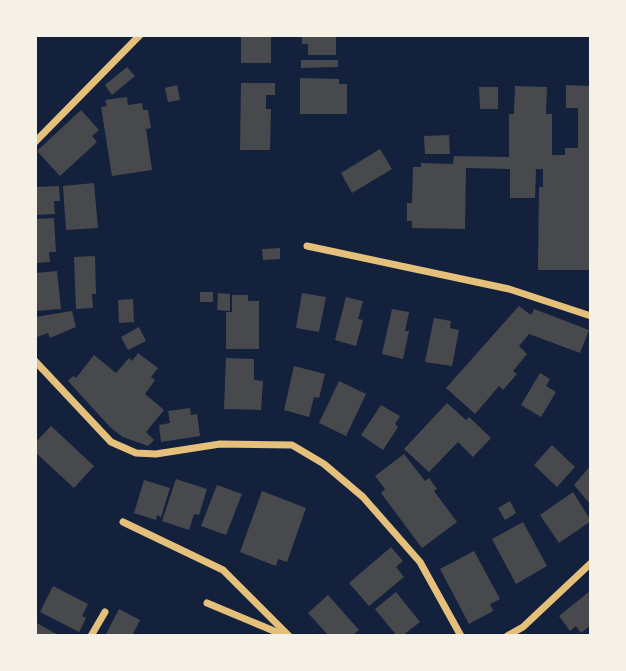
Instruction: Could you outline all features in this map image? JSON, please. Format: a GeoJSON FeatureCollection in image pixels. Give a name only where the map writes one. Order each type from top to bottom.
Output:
{"type":"FeatureCollection","features":[{"type":"Feature","properties":{"kind":"street"},"geometry":{"type":"LineString","coordinates":[[35,142],[140,35]]}},
{"type":"Feature","properties":{"kind":"street"},"geometry":{"type":"LineString","coordinates":[[307,246],[509,289],[591,316]]}},
{"type":"Feature","properties":{"kind":"street"},"geometry":{"type":"LineString","coordinates":[[35,361],[111,442],[136,453],[156,454],[220,444],[282,444],[292,445],[324,464],[363,497],[420,562],[461,636]]}},
{"type":"Feature","properties":{"kind":"street"},"geometry":{"type":"LineString","coordinates":[[122,522],[223,570],[288,636]]}},
{"type":"Feature","properties":{"kind":"street"},"geometry":{"type":"LineString","coordinates":[[507,636],[523,627],[591,563]]}},
{"type":"Feature","properties":{"kind":"street"},"geometry":{"type":"LineString","coordinates":[[206,603],[288,636]]}},
{"type":"Feature","properties":{"kind":"street"},"geometry":{"type":"LineString","coordinates":[[92,636],[104,612]]}},
{"type":"Feature","properties":{"kind":"street"},"geometry":{"type":"LineString","coordinates":[[523,627],[530,636]]}},
{"type":"Feature","properties":{"kind":"building"},"geometry":{"type":"Polygon","coordinates":[[[241,35],[271,35],[271,63],[241,63],[241,35]]]}},
{"type":"Feature","properties":{"kind":"building"},"geometry":{"type":"Polygon","coordinates":[[[302,35],[336,35],[336,55],[308,55],[308,44],[302,44],[302,35]]]}},
{"type":"Feature","properties":{"kind":"building"},"geometry":{"type":"Polygon","coordinates":[[[301,60],[338,60],[338,67],[301,68],[301,60]]]}},
{"type":"Feature","properties":{"kind":"building"},"geometry":{"type":"Polygon","coordinates":[[[127,67],[135,76],[112,95],[105,85],[127,67]]]}},
{"type":"Feature","properties":{"kind":"building"},"geometry":{"type":"Polygon","coordinates":[[[300,78],[339,79],[339,84],[347,84],[347,114],[300,114],[300,78]]]}},
{"type":"Feature","properties":{"kind":"building"},"geometry":{"type":"Polygon","coordinates":[[[241,83],[275,83],[275,95],[266,95],[266,109],[271,109],[270,150],[240,150],[241,83]]]}},
{"type":"Feature","properties":{"kind":"building"},"geometry":{"type":"Polygon","coordinates":[[[177,85],[180,100],[168,102],[165,88],[177,85]]]}},
{"type":"Feature","properties":{"kind":"building"},"geometry":{"type":"Polygon","coordinates":[[[566,85],[591,86],[591,270],[538,270],[539,187],[543,187],[543,169],[536,169],[535,198],[510,198],[510,169],[466,168],[465,229],[412,228],[412,221],[407,221],[407,203],[412,203],[413,167],[421,167],[421,163],[453,164],[454,156],[509,157],[509,114],[514,114],[515,86],[547,87],[546,114],[552,114],[552,155],[565,155],[565,148],[578,148],[578,108],[566,108],[566,85]]]}},
{"type":"Feature","properties":{"kind":"building"},"geometry":{"type":"Polygon","coordinates":[[[479,87],[498,87],[498,109],[480,109],[479,87]]]}},
{"type":"Feature","properties":{"kind":"building"},"geometry":{"type":"Polygon","coordinates":[[[127,97],[128,105],[142,103],[143,110],[148,110],[151,128],[146,129],[152,170],[112,176],[101,107],[107,106],[105,100],[127,97]]]}},
{"type":"Feature","properties":{"kind":"building"},"geometry":{"type":"Polygon","coordinates":[[[81,110],[99,130],[92,136],[97,142],[60,176],[37,151],[81,110]]]}},
{"type":"Feature","properties":{"kind":"building"},"geometry":{"type":"Polygon","coordinates":[[[449,135],[450,154],[425,154],[424,136],[449,135]]]}},
{"type":"Feature","properties":{"kind":"building"},"geometry":{"type":"Polygon","coordinates":[[[380,149],[392,169],[352,193],[341,173],[380,149]]]}},
{"type":"Feature","properties":{"kind":"building"},"geometry":{"type":"Polygon","coordinates":[[[94,183],[98,228],[66,230],[63,186],[94,183]]]}},
{"type":"Feature","properties":{"kind":"building"},"geometry":{"type":"Polygon","coordinates":[[[59,186],[60,201],[54,201],[55,214],[35,215],[35,187],[59,186]]]}},
{"type":"Feature","properties":{"kind":"building"},"geometry":{"type":"Polygon","coordinates":[[[54,218],[56,252],[49,252],[50,262],[35,263],[35,219],[54,218]]]}},
{"type":"Feature","properties":{"kind":"building"},"geometry":{"type":"Polygon","coordinates":[[[280,248],[280,259],[263,260],[262,249],[280,248]]]}},
{"type":"Feature","properties":{"kind":"building"},"geometry":{"type":"Polygon","coordinates":[[[95,256],[96,294],[92,294],[93,308],[76,309],[74,257],[95,256]]]}},
{"type":"Feature","properties":{"kind":"building"},"geometry":{"type":"Polygon","coordinates":[[[57,271],[61,309],[35,311],[35,273],[57,271]]]}},
{"type":"Feature","properties":{"kind":"building"},"geometry":{"type":"Polygon","coordinates":[[[200,292],[213,292],[213,302],[200,302],[200,292]]]}},
{"type":"Feature","properties":{"kind":"building"},"geometry":{"type":"Polygon","coordinates":[[[218,293],[230,294],[230,311],[217,310],[218,293]]]}},
{"type":"Feature","properties":{"kind":"building"},"geometry":{"type":"Polygon","coordinates":[[[302,293],[326,297],[319,332],[296,328],[302,293]]]}},
{"type":"Feature","properties":{"kind":"building"},"geometry":{"type":"Polygon","coordinates":[[[232,295],[248,295],[248,301],[259,301],[259,349],[226,349],[226,312],[232,312],[232,295]]]}},
{"type":"Feature","properties":{"kind":"building"},"geometry":{"type":"Polygon","coordinates":[[[346,297],[363,301],[358,319],[363,320],[356,346],[335,340],[346,297]]]}},
{"type":"Feature","properties":{"kind":"building"},"geometry":{"type":"Polygon","coordinates":[[[133,299],[134,322],[119,323],[118,300],[133,299]]]}},
{"type":"Feature","properties":{"kind":"building"},"geometry":{"type":"Polygon","coordinates":[[[519,306],[531,315],[534,309],[589,330],[580,353],[529,334],[519,346],[527,354],[513,371],[517,374],[503,390],[499,386],[475,414],[446,388],[519,306]]]}},
{"type":"Feature","properties":{"kind":"building"},"geometry":{"type":"Polygon","coordinates":[[[392,309],[409,312],[405,331],[409,331],[403,359],[382,354],[392,309]]]}},
{"type":"Feature","properties":{"kind":"building"},"geometry":{"type":"Polygon","coordinates":[[[72,311],[76,327],[50,338],[48,333],[37,337],[35,317],[72,311]]]}},
{"type":"Feature","properties":{"kind":"building"},"geometry":{"type":"Polygon","coordinates":[[[434,318],[451,321],[450,328],[459,330],[452,366],[425,362],[434,318]]]}},
{"type":"Feature","properties":{"kind":"building"},"geometry":{"type":"Polygon","coordinates":[[[139,327],[146,341],[128,350],[121,337],[139,327]]]}},
{"type":"Feature","properties":{"kind":"building"},"geometry":{"type":"Polygon","coordinates":[[[138,353],[158,368],[151,377],[155,380],[145,394],[164,410],[146,432],[154,440],[148,446],[123,437],[111,428],[68,381],[73,376],[76,378],[94,355],[116,373],[129,358],[132,361],[138,353]]]}},
{"type":"Feature","properties":{"kind":"building"},"geometry":{"type":"Polygon","coordinates":[[[226,358],[254,359],[254,380],[263,381],[261,410],[224,409],[226,358]]]}},
{"type":"Feature","properties":{"kind":"building"},"geometry":{"type":"Polygon","coordinates":[[[294,366],[325,374],[319,398],[314,397],[309,417],[284,410],[294,366]]]}},
{"type":"Feature","properties":{"kind":"building"},"geometry":{"type":"Polygon","coordinates":[[[540,373],[550,379],[546,386],[556,392],[541,417],[521,405],[540,373]]]}},
{"type":"Feature","properties":{"kind":"building"},"geometry":{"type":"Polygon","coordinates":[[[339,381],[366,394],[346,436],[319,423],[339,381]]]}},
{"type":"Feature","properties":{"kind":"building"},"geometry":{"type":"Polygon","coordinates":[[[447,403],[466,420],[469,417],[491,438],[473,457],[458,442],[429,472],[404,449],[447,403]]]}},
{"type":"Feature","properties":{"kind":"building"},"geometry":{"type":"Polygon","coordinates":[[[381,405],[400,416],[395,424],[398,427],[383,450],[361,435],[381,405]]]}},
{"type":"Feature","properties":{"kind":"building"},"geometry":{"type":"Polygon","coordinates":[[[190,408],[191,415],[197,414],[200,436],[161,442],[159,425],[170,423],[168,411],[190,408]]]}},
{"type":"Feature","properties":{"kind":"building"},"geometry":{"type":"Polygon","coordinates":[[[51,426],[94,466],[74,488],[35,452],[35,443],[51,426]]]}},
{"type":"Feature","properties":{"kind":"building"},"geometry":{"type":"Polygon","coordinates":[[[552,445],[575,467],[557,487],[534,465],[552,445]]]}},
{"type":"Feature","properties":{"kind":"building"},"geometry":{"type":"Polygon","coordinates":[[[404,454],[425,481],[429,478],[437,489],[434,491],[457,522],[422,548],[381,493],[385,489],[375,476],[404,454]]]}},
{"type":"Feature","properties":{"kind":"building"},"geometry":{"type":"Polygon","coordinates":[[[591,465],[591,505],[574,485],[591,465]]]}},
{"type":"Feature","properties":{"kind":"building"},"geometry":{"type":"Polygon","coordinates":[[[176,479],[207,489],[199,515],[194,514],[189,530],[162,521],[176,479]]]}},
{"type":"Feature","properties":{"kind":"building"},"geometry":{"type":"Polygon","coordinates":[[[144,480],[170,488],[161,517],[157,515],[156,520],[134,513],[144,480]]]}},
{"type":"Feature","properties":{"kind":"building"},"geometry":{"type":"Polygon","coordinates":[[[217,485],[242,494],[226,535],[201,526],[217,485]]]}},
{"type":"Feature","properties":{"kind":"building"},"geometry":{"type":"Polygon","coordinates":[[[262,491],[306,508],[287,562],[278,559],[276,566],[240,552],[262,491]]]}},
{"type":"Feature","properties":{"kind":"building"},"geometry":{"type":"Polygon","coordinates":[[[573,492],[591,521],[559,543],[540,515],[573,492]]]}},
{"type":"Feature","properties":{"kind":"building"},"geometry":{"type":"Polygon","coordinates":[[[510,501],[516,513],[505,520],[498,508],[510,501]]]}},
{"type":"Feature","properties":{"kind":"building"},"geometry":{"type":"Polygon","coordinates":[[[523,522],[547,566],[516,584],[492,539],[523,522]]]}},
{"type":"Feature","properties":{"kind":"building"},"geometry":{"type":"Polygon","coordinates":[[[391,547],[403,561],[396,567],[404,577],[369,606],[349,583],[391,547]]]}},
{"type":"Feature","properties":{"kind":"building"},"geometry":{"type":"Polygon","coordinates":[[[474,551],[500,599],[490,604],[493,611],[469,624],[440,569],[474,551]]]}},
{"type":"Feature","properties":{"kind":"building"},"geometry":{"type":"Polygon","coordinates":[[[53,586],[88,604],[82,616],[86,618],[79,632],[40,612],[53,586]]]}},
{"type":"Feature","properties":{"kind":"building"},"geometry":{"type":"Polygon","coordinates":[[[590,591],[591,625],[581,633],[576,626],[570,631],[559,616],[590,591]]]}},
{"type":"Feature","properties":{"kind":"building"},"geometry":{"type":"Polygon","coordinates":[[[396,592],[420,622],[402,636],[397,636],[375,609],[396,592]]]}},
{"type":"Feature","properties":{"kind":"building"},"geometry":{"type":"Polygon","coordinates":[[[328,595],[359,630],[352,636],[329,636],[308,613],[328,595]]]}},
{"type":"Feature","properties":{"kind":"building"},"geometry":{"type":"Polygon","coordinates":[[[119,609],[140,620],[132,636],[105,636],[119,609]]]}},
{"type":"Feature","properties":{"kind":"building"},"geometry":{"type":"Polygon","coordinates":[[[35,622],[60,636],[35,636],[35,622]]]}}]}
